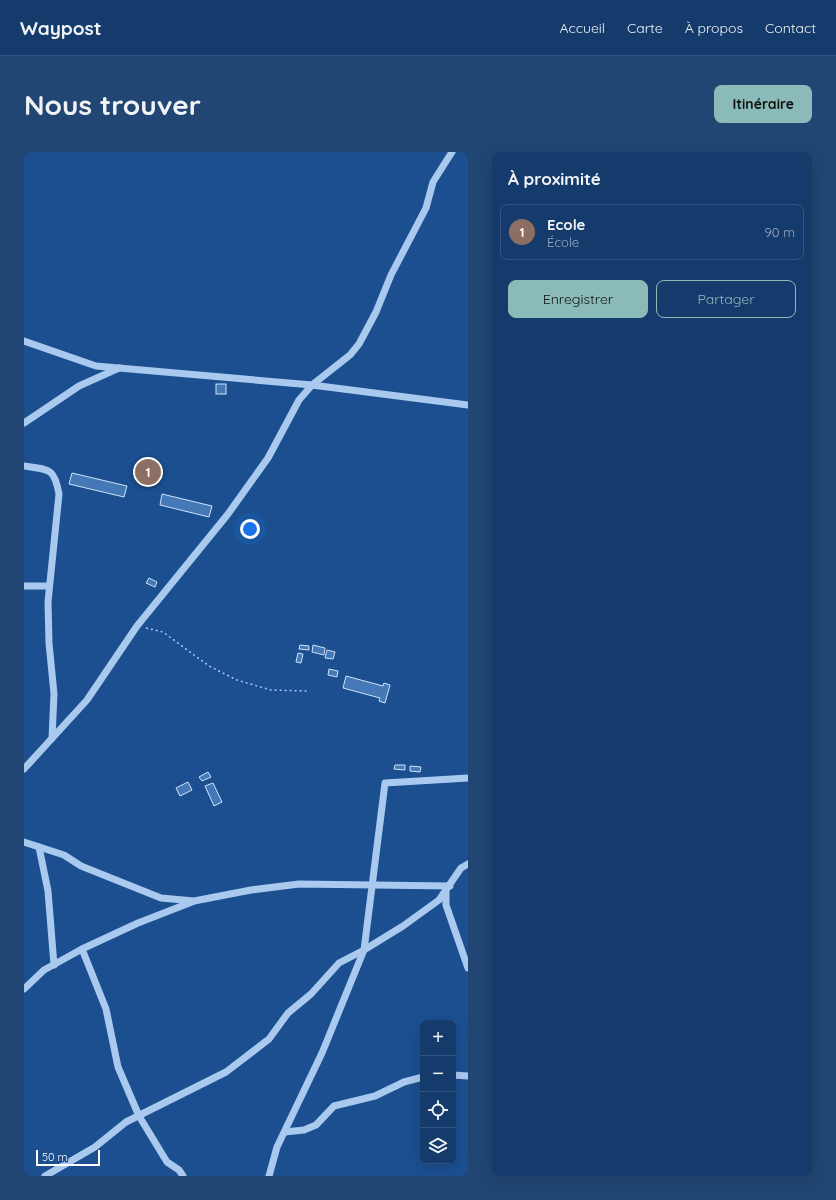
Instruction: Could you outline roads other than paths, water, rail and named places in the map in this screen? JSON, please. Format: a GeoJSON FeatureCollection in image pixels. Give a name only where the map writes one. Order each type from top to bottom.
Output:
{"type":"FeatureCollection","features":[{"type":"Feature","properties":{"kind":"street"},"geometry":{"type":"LineString","coordinates":[[24,769],[87,700],[137,626],[228,514],[268,458],[299,400],[312,385],[350,355],[359,344],[376,312],[390,275],[426,208],[433,182],[452,152]]}},
{"type":"Feature","properties":{"kind":"street"},"geometry":{"type":"LineString","coordinates":[[24,341],[96,366],[312,385],[468,405]]}},
{"type":"Feature","properties":{"kind":"street"},"geometry":{"type":"LineString","coordinates":[[24,423],[79,386],[120,368]]}},
{"type":"Feature","properties":{"kind":"street"},"geometry":{"type":"LineString","coordinates":[[24,466],[49,471],[56,477],[59,494],[49,586],[49,643],[54,694],[52,738]]}},
{"type":"Feature","properties":{"kind":"street"},"geometry":{"type":"LineString","coordinates":[[24,586],[49,586]]}},
{"type":"Feature","properties":{"kind":"street"},"geometry":{"type":"LineString","coordinates":[[270,1176],[277,1147],[322,1053],[364,950],[374,886],[386,783],[468,778]]}},
{"type":"Feature","properties":{"kind":"street"},"geometry":{"type":"LineString","coordinates":[[24,842],[64,855],[81,866],[161,898],[194,901]]}},
{"type":"Feature","properties":{"kind":"street"},"geometry":{"type":"LineString","coordinates":[[39,847],[48,891],[54,965]]}},
{"type":"Feature","properties":{"kind":"street"},"geometry":{"type":"LineString","coordinates":[[45,1176],[95,1147],[126,1122],[226,1072],[269,1039],[288,1013],[310,994],[339,963],[364,950],[418,916],[439,900],[461,868],[468,864]]}},
{"type":"Feature","properties":{"kind":"street"},"geometry":{"type":"LineString","coordinates":[[24,989],[44,970],[82,949],[138,923],[194,901],[251,890],[300,884],[448,889]]}},
{"type":"Feature","properties":{"kind":"street"},"geometry":{"type":"LineString","coordinates":[[448,889],[446,905],[468,968]]}},
{"type":"Feature","properties":{"kind":"street"},"geometry":{"type":"LineString","coordinates":[[82,949],[106,1008],[118,1067],[138,1116],[167,1162],[179,1170],[183,1176]]}},
{"type":"Feature","properties":{"kind":"street"},"geometry":{"type":"LineString","coordinates":[[456,1075],[468,1076]]}},
{"type":"Feature","properties":{"kind":"street"},"geometry":{"type":"LineString","coordinates":[[285,1132],[304,1130],[316,1125],[334,1106],[375,1096],[404,1082],[420,1078]]}},
{"type":"Feature","properties":{"kind":"place","name":"Ecole"},"geometry":{"type":"Point","coordinates":[148,472]}}]}
